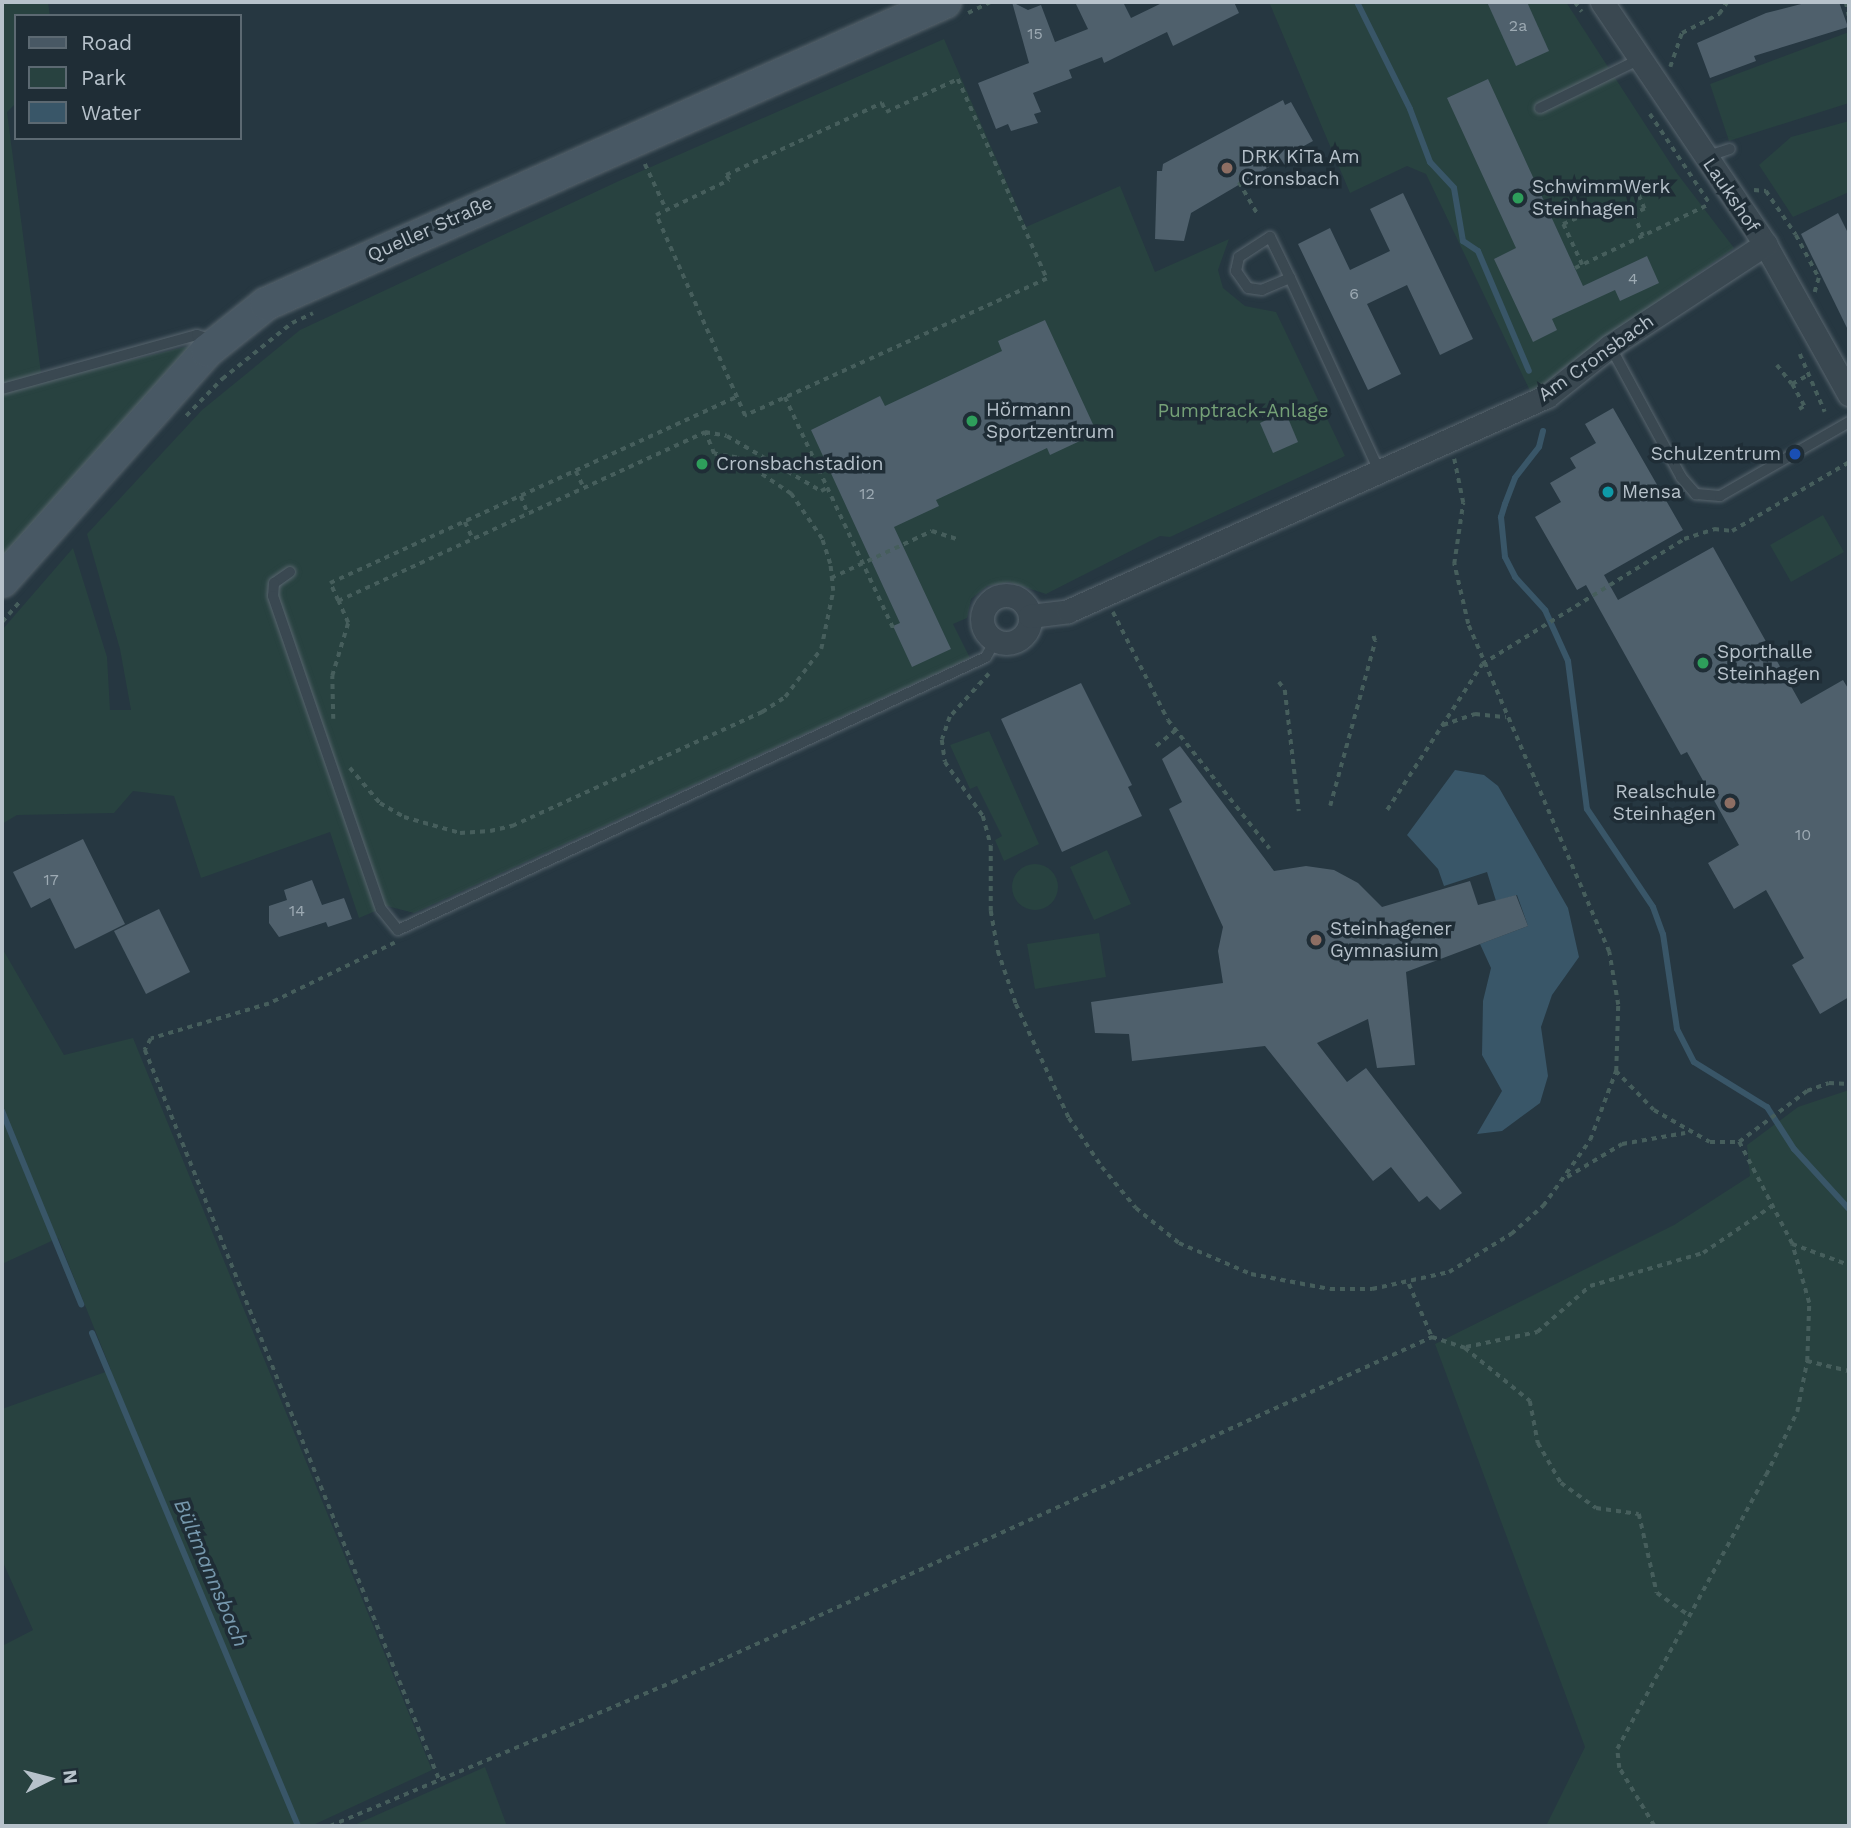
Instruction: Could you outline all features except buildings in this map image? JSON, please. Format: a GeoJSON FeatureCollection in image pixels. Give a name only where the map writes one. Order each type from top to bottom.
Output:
{"type":"FeatureCollection","features":[{"type":"Feature","properties":{"kind":"main road","name":"Queller Straße"},"geometry":{"type":"LineString","coordinates":[[14,587],[218,342],[265,304],[952,10]]}},
{"type":"Feature","properties":{"kind":"street","name":"Laukshof"},"geometry":{"type":"LineString","coordinates":[[1602,2],[1765,244],[1849,394]]}},
{"type":"Feature","properties":{"kind":"street","name":"Am Cronsbach"},"geometry":{"type":"LineString","coordinates":[[1030,616],[1069,611],[1547,396],[1610,346],[1765,244]]}},
{"type":"Feature","properties":{"kind":"street"},"geometry":{"type":"LineString","coordinates":[[1016,597],[1030,616],[1023,637],[991,649],[982,624],[984,609],[994,598],[1016,597]]}},
{"type":"Feature","properties":{"kind":"lane"},"geometry":{"type":"LineString","coordinates":[[1540,108],[1640,59]]}},
{"type":"Feature","properties":{"kind":"lane"},"geometry":{"type":"LineString","coordinates":[[1705,157],[1731,149]]}},
{"type":"Feature","properties":{"kind":"lane"},"geometry":{"type":"LineString","coordinates":[[1290,278],[1262,290],[1248,288],[1236,271],[1238,257],[1270,237],[1290,278],[1379,471]]}},
{"type":"Feature","properties":{"kind":"lane"},"geometry":{"type":"LineString","coordinates":[[2,389],[197,335],[218,342]]}},
{"type":"Feature","properties":{"kind":"lane"},"geometry":{"type":"LineString","coordinates":[[1610,346],[1681,477],[1696,494],[1720,496],[1849,422]]}},
{"type":"Feature","properties":{"kind":"lane"},"geometry":{"type":"LineString","coordinates":[[290,572],[274,583],[273,596],[381,909],[398,930],[991,649]]}},
{"type":"Feature","properties":{"kind":"path"},"geometry":{"type":"LineString","coordinates":[[952,10],[991,2]]}},
{"type":"Feature","properties":{"kind":"path"},"geometry":{"type":"LineString","coordinates":[[1669,72],[1682,33],[1719,14],[1727,2]]}},
{"type":"Feature","properties":{"kind":"path"},"geometry":{"type":"LineString","coordinates":[[1846,2],[1849,16]]}},
{"type":"Feature","properties":{"kind":"path"},"geometry":{"type":"LineString","coordinates":[[958,79],[1047,279],[745,416],[737,397],[656,215],[729,180],[726,175],[883,103],[886,112],[958,79]]}},
{"type":"Feature","properties":{"kind":"path"},"geometry":{"type":"LineString","coordinates":[[634,164],[643,160],[666,209]]}},
{"type":"Feature","properties":{"kind":"path"},"geometry":{"type":"LineString","coordinates":[[1239,183],[1257,213]]}},
{"type":"Feature","properties":{"kind":"path"},"geometry":{"type":"LineString","coordinates":[[1635,186],[1645,209],[1634,214],[1643,236]]}},
{"type":"Feature","properties":{"kind":"path"},"geometry":{"type":"LineString","coordinates":[[1575,268],[1710,204],[1717,215]]}},
{"type":"Feature","properties":{"kind":"path"},"geometry":{"type":"LineString","coordinates":[[1582,265],[1563,224],[1582,216],[1584,210]]}},
{"type":"Feature","properties":{"kind":"path"},"geometry":{"type":"LineString","coordinates":[[178,424],[222,379],[292,323],[317,311]]}},
{"type":"Feature","properties":{"kind":"path"},"geometry":{"type":"LineString","coordinates":[[1796,342],[1825,412]]}},
{"type":"Feature","properties":{"kind":"path"},"geometry":{"type":"LineString","coordinates":[[1777,365],[1804,406],[1799,409]]}},
{"type":"Feature","properties":{"kind":"path"},"geometry":{"type":"LineString","coordinates":[[1792,384],[1808,375]]}},
{"type":"Feature","properties":{"kind":"path"},"geometry":{"type":"LineString","coordinates":[[334,731],[332,676],[348,623],[330,583],[737,397]]}},
{"type":"Feature","properties":{"kind":"path"},"geometry":{"type":"LineString","coordinates":[[785,397],[895,632]]}},
{"type":"Feature","properties":{"kind":"path"},"geometry":{"type":"LineString","coordinates":[[338,601],[705,432],[727,436],[821,491],[827,488]]}},
{"type":"Feature","properties":{"kind":"path"},"geometry":{"type":"LineString","coordinates":[[344,761],[380,803],[430,828],[460,833],[512,826],[762,712],[785,697],[821,649],[830,622],[831,578],[822,540],[791,494],[737,457],[714,454],[705,432]]}},
{"type":"Feature","properties":{"kind":"path"},"geometry":{"type":"LineString","coordinates":[[991,649],[993,670],[950,717],[942,740],[945,762],[984,816],[991,846],[991,911],[998,951],[1016,1004],[1069,1118],[1102,1167],[1136,1208],[1179,1243],[1251,1275],[1330,1289],[1409,1284],[1450,1272],[1511,1234],[1565,1179],[1590,1140],[1616,1071],[1618,1005],[1609,952],[1482,664],[1454,564],[1462,486],[1446,441]]}},
{"type":"Feature","properties":{"kind":"path"},"geometry":{"type":"LineString","coordinates":[[1387,810],[1482,664],[1684,539],[1714,529],[1732,531],[1849,463]]}},
{"type":"Feature","properties":{"kind":"path"},"geometry":{"type":"LineString","coordinates":[[576,470],[584,488]]}},
{"type":"Feature","properties":{"kind":"path"},"geometry":{"type":"LineString","coordinates":[[520,496],[528,514]]}},
{"type":"Feature","properties":{"kind":"path"},"geometry":{"type":"LineString","coordinates":[[465,521],[473,539]]}},
{"type":"Feature","properties":{"kind":"path"},"geometry":{"type":"LineString","coordinates":[[831,578],[932,531],[957,539]]}},
{"type":"Feature","properties":{"kind":"path"},"geometry":{"type":"LineString","coordinates":[[2,622],[14,587]]}},
{"type":"Feature","properties":{"kind":"path"},"geometry":{"type":"LineString","coordinates":[[1104,595],[1176,730],[1270,849]]}},
{"type":"Feature","properties":{"kind":"path"},"geometry":{"type":"LineString","coordinates":[[1330,806],[1375,641],[1372,633]]}},
{"type":"Feature","properties":{"kind":"path"},"geometry":{"type":"LineString","coordinates":[[1279,682],[1285,690],[1299,811]]}},
{"type":"Feature","properties":{"kind":"path"},"geometry":{"type":"LineString","coordinates":[[1441,726],[1475,714],[1508,718]]}},
{"type":"Feature","properties":{"kind":"path"},"geometry":{"type":"LineString","coordinates":[[1156,746],[1176,730]]}},
{"type":"Feature","properties":{"kind":"path"},"geometry":{"type":"LineString","coordinates":[[398,930],[395,942],[374,957],[269,1004],[151,1039],[145,1050],[439,1779]]}},
{"type":"Feature","properties":{"kind":"path"},"geometry":{"type":"LineString","coordinates":[[1616,1071],[1654,1110],[1687,1133],[1710,1142],[1739,1142],[1787,1105],[1829,1083],[1849,1084]]}},
{"type":"Feature","properties":{"kind":"path"},"geometry":{"type":"LineString","coordinates":[[1565,1179],[1622,1144],[1687,1133]]}},
{"type":"Feature","properties":{"kind":"path"},"geometry":{"type":"LineString","coordinates":[[1654,1826],[1619,1768],[1617,1749],[1797,1412],[1807,1361],[1809,1303],[1792,1244],[1739,1142]]}},
{"type":"Feature","properties":{"kind":"path"},"geometry":{"type":"LineString","coordinates":[[1465,1348],[1537,1332],[1590,1286],[1703,1253],[1772,1206]]}},
{"type":"Feature","properties":{"kind":"path"},"geometry":{"type":"LineString","coordinates":[[1792,1244],[1849,1265]]}},
{"type":"Feature","properties":{"kind":"path"},"geometry":{"type":"LineString","coordinates":[[1409,1284],[1432,1337]]}},
{"type":"Feature","properties":{"kind":"path"},"geometry":{"type":"LineString","coordinates":[[330,1826],[673,1682],[1432,1337],[1465,1348],[1530,1401],[1538,1443],[1561,1483],[1596,1508],[1639,1514],[1657,1593],[1689,1616]]}},
{"type":"Feature","properties":{"kind":"path"},"geometry":{"type":"LineString","coordinates":[[1807,1361],[1849,1371]]}},
{"type":"Feature","properties":{"kind":"green space"},"geometry":{"type":"Polygon","coordinates":[[[2,2],[48,2],[50,14],[14,14],[14,105],[7,112],[42,381],[189,346],[184,358],[2,562],[2,2]]]}},
{"type":"Feature","properties":{"kind":"green space"},"geometry":{"type":"Polygon","coordinates":[[[1269,2],[1566,2],[1676,172],[1734,248],[1557,373],[1544,390],[1532,395],[1426,174],[1407,166],[1350,193],[1269,2]]]}},
{"type":"Feature","properties":{"kind":"green space"},"geometry":{"type":"Polygon","coordinates":[[[1849,32],[1849,103],[1729,141],[1710,84],[1849,32]]]}},
{"type":"Feature","properties":{"kind":"green space","name":"Cronsbachstadion"},"geometry":{"type":"Polygon","coordinates":[[[944,39],[1026,227],[1120,186],[1155,272],[1229,239],[1218,270],[1223,288],[1245,306],[1276,312],[1345,456],[1170,537],[1160,536],[1046,594],[1009,582],[987,586],[971,599],[967,618],[953,624],[970,658],[414,913],[387,906],[359,918],[330,832],[201,878],[174,796],[133,791],[114,813],[17,815],[2,824],[2,630],[73,548],[107,657],[110,710],[131,710],[120,649],[87,534],[202,410],[300,330],[621,180],[944,39]]]}},
{"type":"Feature","properties":{"kind":"green space"},"geometry":{"type":"Polygon","coordinates":[[[1849,121],[1849,192],[1793,217],[1759,165],[1791,137],[1849,121]]]}},
{"type":"Feature","properties":{"kind":"green space"},"geometry":{"type":"Polygon","coordinates":[[[1823,515],[1844,552],[1791,582],[1770,545],[1823,515]]]}},
{"type":"Feature","properties":{"kind":"green space"},"geometry":{"type":"Polygon","coordinates":[[[989,731],[1039,844],[1004,861],[995,840],[1002,836],[977,786],[970,789],[950,745],[989,731]]]}},
{"type":"Feature","properties":{"kind":"green space"},"geometry":{"type":"Polygon","coordinates":[[[1107,850],[1131,904],[1094,920],[1070,867],[1107,850]]]}},
{"type":"Feature","properties":{"kind":"green space"},"geometry":{"type":"Polygon","coordinates":[[[1035,864],[1051,871],[1058,887],[1051,903],[1035,910],[1019,903],[1012,887],[1019,871],[1035,864]]]}},
{"type":"Feature","properties":{"kind":"green space"},"geometry":{"type":"Polygon","coordinates":[[[1099,933],[1106,977],[1035,989],[1027,944],[1099,933]]]}},
{"type":"Feature","properties":{"kind":"green space"},"geometry":{"type":"Polygon","coordinates":[[[2,948],[64,1055],[133,1038],[432,1770],[311,1826],[2,1826],[2,1646],[33,1630],[2,1560],[2,1409],[111,1370],[58,1238],[2,1264],[2,948]]]}},
{"type":"Feature","properties":{"kind":"green space"},"geometry":{"type":"Polygon","coordinates":[[[1849,1090],[1849,1826],[1546,1826],[1585,1747],[1435,1344],[1674,1225],[1750,1176],[1747,1145],[1798,1107],[1849,1090]]]}},
{"type":"Feature","properties":{"kind":"green space"},"geometry":{"type":"Polygon","coordinates":[[[485,1767],[507,1826],[352,1826],[485,1767]]]}},
{"type":"Feature","properties":{"kind":"water"},"geometry":{"type":"Polygon","coordinates":[[[1455,770],[1484,775],[1498,786],[1568,908],[1579,957],[1552,995],[1541,1027],[1548,1076],[1540,1103],[1502,1131],[1477,1134],[1502,1091],[1482,1055],[1483,1001],[1491,968],[1480,944],[1528,926],[1517,895],[1496,901],[1487,872],[1444,886],[1438,869],[1407,835],[1455,770]]]}},
{"type":"Feature","properties":{"kind":"waterway"},"geometry":{"type":"LineString","coordinates":[[1357,2],[1410,109],[1430,162],[1454,188],[1463,241],[1478,251],[1529,371]]}},
{"type":"Feature","properties":{"kind":"waterway"},"geometry":{"type":"LineString","coordinates":[[1543,431],[1539,447],[1515,478],[1501,517],[1505,557],[1515,577],[1545,610],[1568,661],[1587,809],[1653,907],[1663,934],[1677,1029],[1694,1062],[1767,1107],[1794,1149],[1849,1209]]}},
{"type":"Feature","properties":{"kind":"waterway","name":"Bültmannsbach"},"geometry":{"type":"LineString","coordinates":[[2,1111],[81,1304]]}},
{"type":"Feature","properties":{"kind":"waterway","name":"Bültmannsbach"},"geometry":{"type":"LineString","coordinates":[[92,1333],[298,1826]]}},
{"type":"Feature","properties":{"kind":"place","name":"DRK KiTa Am Cronsbach"},"geometry":{"type":"Point","coordinates":[1227,168]}},
{"type":"Feature","properties":{"kind":"place","name":"SchwimmWerk Steinhagen"},"geometry":{"type":"Point","coordinates":[1518,198]}},
{"type":"Feature","properties":{"kind":"place","name":"Hörmann Sportzentrum"},"geometry":{"type":"Point","coordinates":[972,421]}},
{"type":"Feature","properties":{"kind":"place","name":"Schulzentrum"},"geometry":{"type":"Point","coordinates":[1795,454]}},
{"type":"Feature","properties":{"kind":"place","name":"Cronsbachstadion"},"geometry":{"type":"Point","coordinates":[702,464]}},
{"type":"Feature","properties":{"kind":"place","name":"Mensa"},"geometry":{"type":"Point","coordinates":[1608,492]}},
{"type":"Feature","properties":{"kind":"place","name":"Sporthalle Steinhagen"},"geometry":{"type":"Point","coordinates":[1703,663]}},
{"type":"Feature","properties":{"kind":"place","name":"Realschule Steinhagen"},"geometry":{"type":"Point","coordinates":[1730,803]}},
{"type":"Feature","properties":{"kind":"place","name":"Steinhagener Gymnasium"},"geometry":{"type":"Point","coordinates":[1316,940]}},
{"type":"Feature","properties":{"kind":"park label","name":"Pumptrack-Anlage"},"geometry":{"type":"Point","coordinates":[1243,411]}}]}
